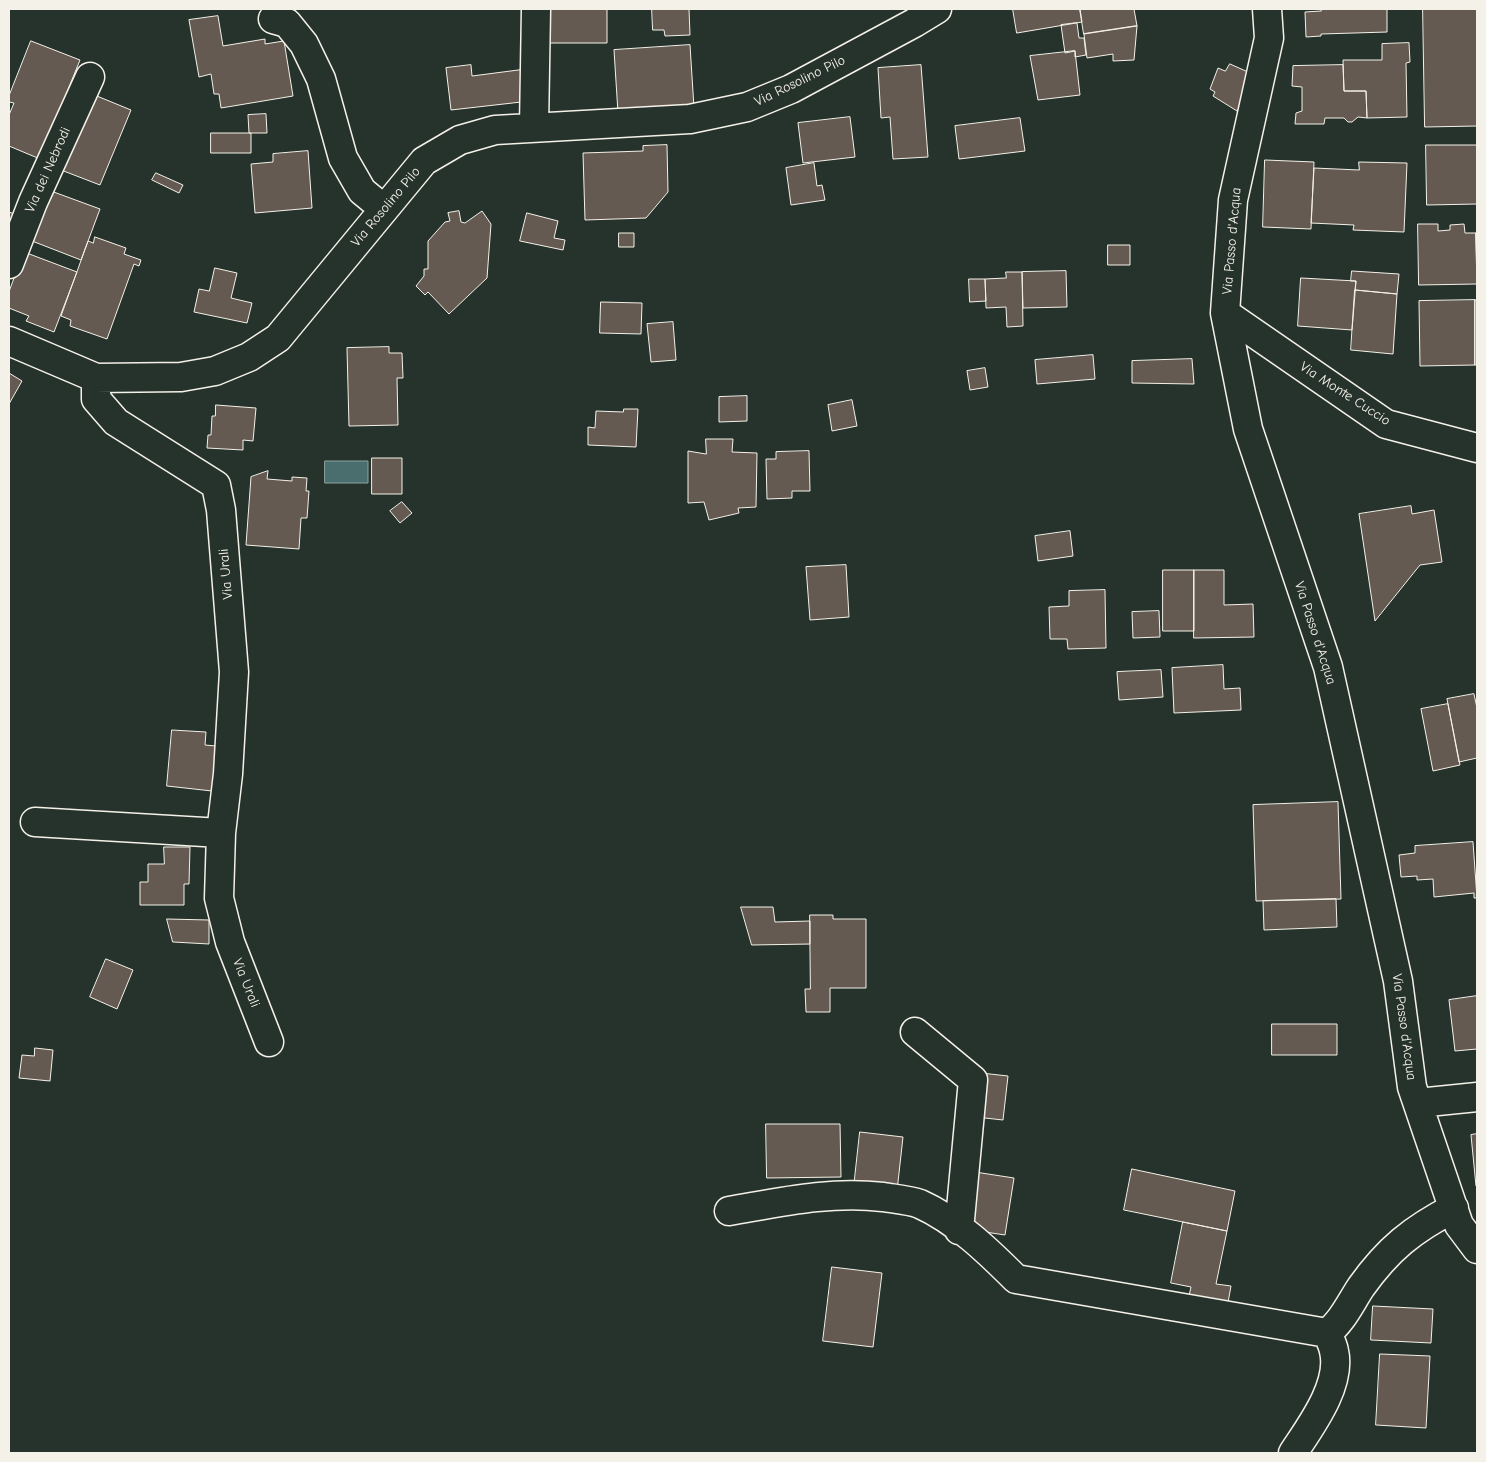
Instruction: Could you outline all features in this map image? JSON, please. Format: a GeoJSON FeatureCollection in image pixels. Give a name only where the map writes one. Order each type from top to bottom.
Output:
{"type":"FeatureCollection","features":[{"type":"Feature","properties":{"kind":"street"},"geometry":{"type":"LineString","coordinates":[[534,127],[536,9]]}},
{"type":"Feature","properties":{"kind":"street","name":"Via Rosolino Pilo"},"geometry":{"type":"LineString","coordinates":[[9,341],[96,378],[181,377],[215,371],[249,358],[278,338],[424,161],[460,140],[495,130],[690,120],[747,107],[791,89],[937,9]]}},
{"type":"Feature","properties":{"kind":"street","name":"Via Passo d'Acqua"},"geometry":{"type":"LineString","coordinates":[[1267,9],[1269,38],[1233,200],[1225,313],[1248,429],[1328,667],[1398,981],[1412,1087],[1459,1226],[1477,1249]]}},
{"type":"Feature","properties":{"kind":"street"},"geometry":{"type":"LineString","coordinates":[[272,19],[287,23],[304,44],[321,79],[343,158],[362,191],[384,209]]}},
{"type":"Feature","properties":{"kind":"street","name":"Via dei Nebrodi"},"geometry":{"type":"LineString","coordinates":[[9,264],[33,202],[90,77]]}},
{"type":"Feature","properties":{"kind":"street","name":"Via Monte Cuccio"},"geometry":{"type":"LineString","coordinates":[[1225,313],[1386,424],[1477,448]]}},
{"type":"Feature","properties":{"kind":"street","name":"Via Urali"},"geometry":{"type":"LineString","coordinates":[[96,378],[96,399],[116,422],[216,484],[221,510],[234,672],[228,774],[221,833],[219,898],[230,942],[269,1042]]}},
{"type":"Feature","properties":{"kind":"street"},"geometry":{"type":"LineString","coordinates":[[35,822],[221,833]]}},
{"type":"Feature","properties":{"kind":"street"},"geometry":{"type":"LineString","coordinates":[[915,1032],[973,1080],[959,1230]]}},
{"type":"Feature","properties":{"kind":"street"},"geometry":{"type":"LineString","coordinates":[[1418,1103],[1477,1097]]}},
{"type":"Feature","properties":{"kind":"street"},"geometry":{"type":"LineString","coordinates":[[729,1211],[811,1197],[852,1193],[920,1204],[959,1230],[1016,1279],[1327,1333],[1336,1327],[1363,1284],[1390,1250],[1422,1224],[1454,1208]]}},
{"type":"Feature","properties":{"kind":"street"},"geometry":{"type":"LineString","coordinates":[[1293,1453],[1326,1398],[1334,1368],[1334,1352],[1327,1333]]}},
{"type":"Feature","properties":{"kind":"water"},"geometry":{"type":"Polygon","coordinates":[[[325,461],[368,461],[368,483],[325,483],[325,461]]]}},
{"type":"Feature","properties":{"kind":"building"},"geometry":{"type":"Polygon","coordinates":[[[542,9],[607,9],[607,43],[542,43],[542,9]]]}},
{"type":"Feature","properties":{"kind":"building"},"geometry":{"type":"Polygon","coordinates":[[[652,9],[689,9],[690,35],[665,36],[664,30],[653,30],[652,9]]]}},
{"type":"Feature","properties":{"kind":"building"},"geometry":{"type":"Polygon","coordinates":[[[1013,9],[1080,9],[1082,22],[1017,33],[1013,9]]]}},
{"type":"Feature","properties":{"kind":"building"},"geometry":{"type":"Polygon","coordinates":[[[1080,9],[1134,9],[1137,26],[1084,34],[1080,9]]]}},
{"type":"Feature","properties":{"kind":"building"},"geometry":{"type":"Polygon","coordinates":[[[1321,9],[1387,9],[1387,32],[1321,34],[1321,36],[1306,37],[1305,12],[1321,11],[1321,9]]]}},
{"type":"Feature","properties":{"kind":"building"},"geometry":{"type":"Polygon","coordinates":[[[1423,9],[1477,9],[1477,126],[1425,127],[1423,9]]]}},
{"type":"Feature","properties":{"kind":"building"},"geometry":{"type":"Polygon","coordinates":[[[218,16],[223,46],[265,39],[265,44],[284,41],[293,96],[221,108],[219,94],[214,94],[211,74],[199,77],[189,20],[218,16]]]}},
{"type":"Feature","properties":{"kind":"building"},"geometry":{"type":"Polygon","coordinates":[[[1077,23],[1079,38],[1084,38],[1086,55],[1075,57],[1075,51],[1065,53],[1061,25],[1077,23]]]}},
{"type":"Feature","properties":{"kind":"building"},"geometry":{"type":"Polygon","coordinates":[[[1137,26],[1134,60],[1113,61],[1113,54],[1087,58],[1084,34],[1137,26]]]}},
{"type":"Feature","properties":{"kind":"building"},"geometry":{"type":"Polygon","coordinates":[[[31,41],[80,60],[40,159],[9,146],[9,115],[14,103],[9,102],[9,96],[31,41]]]}},
{"type":"Feature","properties":{"kind":"building"},"geometry":{"type":"Polygon","coordinates":[[[1409,43],[1410,62],[1406,63],[1407,117],[1367,118],[1366,91],[1344,91],[1343,60],[1382,60],[1382,44],[1409,43]]]}},
{"type":"Feature","properties":{"kind":"building"},"geometry":{"type":"Polygon","coordinates":[[[690,45],[694,108],[618,113],[614,50],[690,45]]]}},
{"type":"Feature","properties":{"kind":"building"},"geometry":{"type":"Polygon","coordinates":[[[1075,51],[1080,95],[1038,100],[1030,56],[1075,51]]]}},
{"type":"Feature","properties":{"kind":"building"},"geometry":{"type":"Polygon","coordinates":[[[1230,64],[1257,76],[1237,111],[1213,96],[1215,92],[1210,89],[1218,68],[1225,71],[1230,64]]]}},
{"type":"Feature","properties":{"kind":"building"},"geometry":{"type":"Polygon","coordinates":[[[471,65],[472,76],[526,69],[530,101],[451,110],[446,68],[471,65]]]}},
{"type":"Feature","properties":{"kind":"building"},"geometry":{"type":"Polygon","coordinates":[[[921,65],[928,157],[893,159],[890,117],[881,118],[878,68],[921,65]]]}},
{"type":"Feature","properties":{"kind":"building"},"geometry":{"type":"Polygon","coordinates":[[[1343,65],[1344,91],[1366,91],[1367,118],[1358,117],[1352,122],[1348,122],[1344,118],[1325,118],[1324,124],[1295,124],[1296,113],[1302,111],[1302,87],[1292,86],[1293,66],[1343,65]]]}},
{"type":"Feature","properties":{"kind":"building"},"geometry":{"type":"Polygon","coordinates":[[[92,94],[131,110],[100,185],[61,170],[92,94]]]}},
{"type":"Feature","properties":{"kind":"building"},"geometry":{"type":"Polygon","coordinates":[[[266,114],[267,133],[249,133],[248,115],[266,114]]]}},
{"type":"Feature","properties":{"kind":"building"},"geometry":{"type":"Polygon","coordinates":[[[850,117],[855,157],[803,163],[798,123],[850,117]]]}},
{"type":"Feature","properties":{"kind":"building"},"geometry":{"type":"Polygon","coordinates":[[[1020,118],[1025,151],[959,159],[955,126],[1020,118]]]}},
{"type":"Feature","properties":{"kind":"building"},"geometry":{"type":"Polygon","coordinates":[[[211,133],[251,133],[251,153],[211,153],[211,133]]]}},
{"type":"Feature","properties":{"kind":"building"},"geometry":{"type":"Polygon","coordinates":[[[667,145],[668,192],[646,218],[585,220],[583,153],[643,151],[643,146],[667,145]]]}},
{"type":"Feature","properties":{"kind":"building"},"geometry":{"type":"Polygon","coordinates":[[[1426,145],[1477,145],[1477,204],[1427,205],[1426,145]]]}},
{"type":"Feature","properties":{"kind":"building"},"geometry":{"type":"Polygon","coordinates":[[[308,151],[312,208],[255,213],[251,164],[273,162],[273,154],[308,151]]]}},
{"type":"Feature","properties":{"kind":"building"},"geometry":{"type":"Polygon","coordinates":[[[1265,160],[1314,162],[1311,229],[1263,227],[1265,160]]]}},
{"type":"Feature","properties":{"kind":"building"},"geometry":{"type":"Polygon","coordinates":[[[1359,162],[1407,163],[1404,232],[1353,230],[1354,225],[1311,223],[1314,168],[1359,170],[1359,162]]]}},
{"type":"Feature","properties":{"kind":"building"},"geometry":{"type":"Polygon","coordinates":[[[814,163],[817,186],[822,185],[825,200],[791,205],[786,168],[814,163]]]}},
{"type":"Feature","properties":{"kind":"building"},"geometry":{"type":"Polygon","coordinates":[[[156,173],[183,185],[179,193],[152,180],[156,173]]]}},
{"type":"Feature","properties":{"kind":"building"},"geometry":{"type":"Polygon","coordinates":[[[51,191],[100,209],[81,260],[32,241],[51,191]]]}},
{"type":"Feature","properties":{"kind":"building"},"geometry":{"type":"Polygon","coordinates":[[[459,211],[461,222],[465,223],[482,211],[491,224],[487,278],[449,314],[428,292],[425,295],[416,286],[424,276],[424,269],[428,269],[428,241],[445,222],[450,221],[448,213],[459,211]]]}},
{"type":"Feature","properties":{"kind":"building"},"geometry":{"type":"Polygon","coordinates":[[[9,212],[17,215],[9,250],[9,212]]]}},
{"type":"Feature","properties":{"kind":"building"},"geometry":{"type":"Polygon","coordinates":[[[527,213],[558,221],[554,238],[565,240],[563,250],[520,241],[527,213]]]}},
{"type":"Feature","properties":{"kind":"building"},"geometry":{"type":"Polygon","coordinates":[[[1418,224],[1438,224],[1438,231],[1450,230],[1450,225],[1464,224],[1465,233],[1476,233],[1477,284],[1419,285],[1418,224]]]}},
{"type":"Feature","properties":{"kind":"building"},"geometry":{"type":"Polygon","coordinates":[[[619,233],[634,233],[634,247],[619,247],[619,233]]]}},
{"type":"Feature","properties":{"kind":"building"},"geometry":{"type":"Polygon","coordinates":[[[1476,233],[1477,233],[1477,284],[1476,233]]]}},
{"type":"Feature","properties":{"kind":"building"},"geometry":{"type":"Polygon","coordinates":[[[95,237],[126,248],[124,254],[141,260],[139,266],[134,264],[107,339],[70,326],[71,320],[61,316],[88,241],[93,243],[95,237]]]}},
{"type":"Feature","properties":{"kind":"building"},"geometry":{"type":"Polygon","coordinates":[[[1108,245],[1130,245],[1130,265],[1108,265],[1108,245]]]}},
{"type":"Feature","properties":{"kind":"building"},"geometry":{"type":"Polygon","coordinates":[[[24,252],[77,272],[54,332],[26,321],[29,316],[9,308],[9,292],[24,252]]]}},
{"type":"Feature","properties":{"kind":"building"},"geometry":{"type":"Polygon","coordinates":[[[215,268],[237,273],[231,298],[252,303],[247,323],[194,312],[199,289],[209,291],[215,268]]]}},
{"type":"Feature","properties":{"kind":"building"},"geometry":{"type":"Polygon","coordinates":[[[1066,271],[1067,307],[1023,308],[1022,272],[1066,271]]]}},
{"type":"Feature","properties":{"kind":"building"},"geometry":{"type":"Polygon","coordinates":[[[1352,271],[1399,274],[1397,294],[1355,290],[1356,281],[1351,281],[1352,271]]]}},
{"type":"Feature","properties":{"kind":"building"},"geometry":{"type":"Polygon","coordinates":[[[1006,272],[1022,272],[1023,326],[1007,327],[1006,307],[986,308],[985,279],[1006,278],[1006,272]]]}},
{"type":"Feature","properties":{"kind":"building"},"geometry":{"type":"Polygon","coordinates":[[[1301,278],[1356,281],[1352,330],[1298,326],[1301,278]]]}},
{"type":"Feature","properties":{"kind":"building"},"geometry":{"type":"Polygon","coordinates":[[[969,279],[985,279],[986,301],[970,302],[969,279]]]}},
{"type":"Feature","properties":{"kind":"building"},"geometry":{"type":"Polygon","coordinates":[[[1355,290],[1397,294],[1393,354],[1351,350],[1355,290]]]}},
{"type":"Feature","properties":{"kind":"building"},"geometry":{"type":"Polygon","coordinates":[[[1475,300],[1475,365],[1420,366],[1419,301],[1475,300]]]}},
{"type":"Feature","properties":{"kind":"building"},"geometry":{"type":"Polygon","coordinates":[[[1475,300],[1477,300],[1477,365],[1475,365],[1475,300]]]}},
{"type":"Feature","properties":{"kind":"building"},"geometry":{"type":"Polygon","coordinates":[[[601,302],[642,303],[641,334],[600,333],[601,302]]]}},
{"type":"Feature","properties":{"kind":"building"},"geometry":{"type":"Polygon","coordinates":[[[673,322],[676,360],[651,362],[647,324],[673,322]]]}},
{"type":"Feature","properties":{"kind":"building"},"geometry":{"type":"Polygon","coordinates":[[[389,347],[389,353],[402,353],[403,378],[397,378],[398,425],[349,426],[347,348],[389,347]]]}},
{"type":"Feature","properties":{"kind":"building"},"geometry":{"type":"Polygon","coordinates":[[[1093,355],[1095,379],[1037,384],[1035,360],[1093,355]]]}},
{"type":"Feature","properties":{"kind":"building"},"geometry":{"type":"Polygon","coordinates":[[[1192,359],[1194,384],[1132,383],[1132,361],[1192,359]]]}},
{"type":"Feature","properties":{"kind":"building"},"geometry":{"type":"Polygon","coordinates":[[[985,368],[988,387],[970,390],[967,371],[985,368]]]}},
{"type":"Feature","properties":{"kind":"building"},"geometry":{"type":"Polygon","coordinates":[[[9,373],[22,381],[9,404],[9,373]]]}},
{"type":"Feature","properties":{"kind":"building"},"geometry":{"type":"Polygon","coordinates":[[[747,396],[747,421],[719,422],[719,397],[747,396]]]}},
{"type":"Feature","properties":{"kind":"building"},"geometry":{"type":"Polygon","coordinates":[[[852,400],[857,426],[832,431],[828,405],[852,400]]]}},
{"type":"Feature","properties":{"kind":"building"},"geometry":{"type":"Polygon","coordinates":[[[216,405],[256,408],[253,441],[243,440],[243,450],[207,448],[208,435],[211,435],[212,416],[215,416],[216,405]]]}},
{"type":"Feature","properties":{"kind":"building"},"geometry":{"type":"Polygon","coordinates":[[[624,409],[638,409],[636,447],[588,445],[588,427],[595,428],[596,411],[623,412],[624,409]]]}},
{"type":"Feature","properties":{"kind":"building"},"geometry":{"type":"Polygon","coordinates":[[[706,439],[733,439],[732,452],[757,453],[756,507],[738,508],[739,513],[709,520],[704,502],[688,503],[688,451],[706,454],[706,439]]]}},
{"type":"Feature","properties":{"kind":"building"},"geometry":{"type":"Polygon","coordinates":[[[809,451],[810,491],[792,491],[792,498],[767,499],[766,459],[776,459],[776,452],[809,451]]]}},
{"type":"Feature","properties":{"kind":"building"},"geometry":{"type":"Polygon","coordinates":[[[372,458],[402,458],[402,494],[372,494],[372,458]]]}},
{"type":"Feature","properties":{"kind":"building"},"geometry":{"type":"Polygon","coordinates":[[[268,471],[267,479],[292,481],[292,477],[307,478],[306,491],[309,491],[307,518],[301,518],[299,549],[246,545],[251,477],[268,471]]]}},
{"type":"Feature","properties":{"kind":"building"},"geometry":{"type":"Polygon","coordinates":[[[402,502],[412,513],[400,523],[390,511],[402,502]]]}},
{"type":"Feature","properties":{"kind":"building"},"geometry":{"type":"Polygon","coordinates":[[[1411,506],[1412,514],[1434,510],[1442,562],[1420,565],[1375,621],[1359,514],[1411,506]]]}},
{"type":"Feature","properties":{"kind":"building"},"geometry":{"type":"Polygon","coordinates":[[[1070,531],[1073,556],[1038,561],[1035,536],[1070,531]]]}},
{"type":"Feature","properties":{"kind":"building"},"geometry":{"type":"Polygon","coordinates":[[[846,565],[849,617],[810,620],[806,567],[846,565]]]}},
{"type":"Feature","properties":{"kind":"building"},"geometry":{"type":"Polygon","coordinates":[[[1163,570],[1194,570],[1194,631],[1163,631],[1163,570]]]}},
{"type":"Feature","properties":{"kind":"building"},"geometry":{"type":"Polygon","coordinates":[[[1194,570],[1224,570],[1224,605],[1253,604],[1254,637],[1194,638],[1194,570]]]}},
{"type":"Feature","properties":{"kind":"building"},"geometry":{"type":"Polygon","coordinates":[[[1105,590],[1106,648],[1068,649],[1067,639],[1050,639],[1049,607],[1069,606],[1069,591],[1105,590]]]}},
{"type":"Feature","properties":{"kind":"building"},"geometry":{"type":"Polygon","coordinates":[[[1159,611],[1160,637],[1133,638],[1132,612],[1159,611]]]}},
{"type":"Feature","properties":{"kind":"building"},"geometry":{"type":"Polygon","coordinates":[[[1223,665],[1224,689],[1240,688],[1241,710],[1174,713],[1172,668],[1223,665]]]}},
{"type":"Feature","properties":{"kind":"building"},"geometry":{"type":"Polygon","coordinates":[[[1161,670],[1163,697],[1119,700],[1117,672],[1161,670]]]}},
{"type":"Feature","properties":{"kind":"building"},"geometry":{"type":"Polygon","coordinates":[[[1474,694],[1477,708],[1477,758],[1459,762],[1447,699],[1474,694]]]}},
{"type":"Feature","properties":{"kind":"building"},"geometry":{"type":"Polygon","coordinates":[[[1448,704],[1460,765],[1433,771],[1421,709],[1448,704]]]}},
{"type":"Feature","properties":{"kind":"building"},"geometry":{"type":"Polygon","coordinates":[[[172,730],[206,732],[205,745],[216,746],[212,791],[167,786],[172,730]]]}},
{"type":"Feature","properties":{"kind":"building"},"geometry":{"type":"Polygon","coordinates":[[[1338,802],[1341,899],[1256,901],[1253,805],[1338,802]]]}},
{"type":"Feature","properties":{"kind":"building"},"geometry":{"type":"Polygon","coordinates":[[[1473,842],[1477,898],[1474,898],[1474,893],[1434,897],[1433,879],[1417,880],[1417,876],[1401,877],[1399,855],[1415,853],[1415,846],[1473,842]]]}},
{"type":"Feature","properties":{"kind":"building"},"geometry":{"type":"Polygon","coordinates":[[[164,847],[190,847],[189,884],[184,884],[184,905],[140,905],[140,882],[148,882],[148,864],[164,864],[164,847]]]}},
{"type":"Feature","properties":{"kind":"building"},"geometry":{"type":"Polygon","coordinates":[[[1336,899],[1337,927],[1264,930],[1263,901],[1336,899]]]}},
{"type":"Feature","properties":{"kind":"building"},"geometry":{"type":"Polygon","coordinates":[[[741,907],[773,907],[775,922],[810,921],[810,944],[752,945],[741,907]]]}},
{"type":"Feature","properties":{"kind":"building"},"geometry":{"type":"Polygon","coordinates":[[[810,915],[833,915],[833,919],[866,919],[866,988],[830,988],[830,1012],[806,1012],[805,989],[810,989],[810,915]]]}},
{"type":"Feature","properties":{"kind":"building"},"geometry":{"type":"Polygon","coordinates":[[[167,919],[209,920],[209,944],[173,942],[167,919]]]}},
{"type":"Feature","properties":{"kind":"building"},"geometry":{"type":"Polygon","coordinates":[[[106,959],[133,970],[117,1009],[90,997],[106,959]]]}},
{"type":"Feature","properties":{"kind":"building"},"geometry":{"type":"Polygon","coordinates":[[[1477,996],[1477,1049],[1455,1051],[1449,1000],[1477,996]]]}},
{"type":"Feature","properties":{"kind":"building"},"geometry":{"type":"Polygon","coordinates":[[[1272,1024],[1337,1024],[1337,1055],[1272,1055],[1272,1024]]]}},
{"type":"Feature","properties":{"kind":"building"},"geometry":{"type":"Polygon","coordinates":[[[35,1048],[53,1050],[50,1081],[19,1078],[22,1055],[34,1056],[35,1048]]]}},
{"type":"Feature","properties":{"kind":"building"},"geometry":{"type":"Polygon","coordinates":[[[981,1073],[1008,1076],[1003,1120],[976,1117],[981,1073]]]}},
{"type":"Feature","properties":{"kind":"building"},"geometry":{"type":"Polygon","coordinates":[[[766,1124],[840,1124],[841,1177],[767,1178],[766,1124]]]}},
{"type":"Feature","properties":{"kind":"building"},"geometry":{"type":"Polygon","coordinates":[[[860,1132],[903,1137],[897,1191],[854,1187],[860,1132]]]}},
{"type":"Feature","properties":{"kind":"building"},"geometry":{"type":"Polygon","coordinates":[[[1477,1134],[1477,1186],[1476,1186],[1471,1135],[1477,1134]]]}},
{"type":"Feature","properties":{"kind":"building"},"geometry":{"type":"Polygon","coordinates":[[[1132,1169],[1235,1191],[1227,1231],[1124,1210],[1132,1169]]]}},
{"type":"Feature","properties":{"kind":"building"},"geometry":{"type":"Polygon","coordinates":[[[975,1172],[1014,1178],[1005,1235],[965,1229],[975,1172]]]}},
{"type":"Feature","properties":{"kind":"building"},"geometry":{"type":"Polygon","coordinates":[[[1183,1222],[1227,1231],[1216,1284],[1231,1286],[1227,1308],[1188,1300],[1191,1287],[1171,1283],[1183,1222]]]}},
{"type":"Feature","properties":{"kind":"building"},"geometry":{"type":"Polygon","coordinates":[[[832,1267],[882,1273],[873,1347],[823,1341],[832,1267]]]}},
{"type":"Feature","properties":{"kind":"building"},"geometry":{"type":"Polygon","coordinates":[[[1373,1306],[1433,1309],[1431,1343],[1371,1340],[1373,1306]]]}},
{"type":"Feature","properties":{"kind":"building"},"geometry":{"type":"Polygon","coordinates":[[[1380,1354],[1430,1356],[1426,1428],[1376,1425],[1380,1354]]]}}]}
